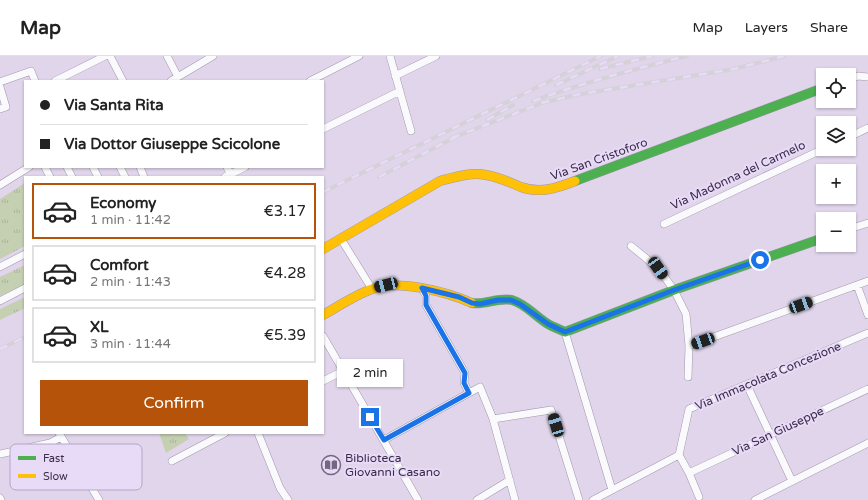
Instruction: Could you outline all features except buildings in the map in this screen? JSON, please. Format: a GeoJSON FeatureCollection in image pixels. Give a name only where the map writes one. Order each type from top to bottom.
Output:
{"type":"FeatureCollection","features":[{"type":"Feature","properties":{"kind":"street"},"geometry":{"type":"LineString","coordinates":[[65,79],[105,56]]}},
{"type":"Feature","properties":{"kind":"street"},"geometry":{"type":"LineString","coordinates":[[110,56],[122,80]]}},
{"type":"Feature","properties":{"kind":"street"},"geometry":{"type":"LineString","coordinates":[[167,56],[174,79],[213,56]]}},
{"type":"Feature","properties":{"kind":"street"},"geometry":{"type":"LineString","coordinates":[[312,80],[359,56]]}},
{"type":"Feature","properties":{"kind":"street"},"geometry":{"type":"LineString","coordinates":[[390,56],[411,131]]}},
{"type":"Feature","properties":{"kind":"street"},"geometry":{"type":"LineString","coordinates":[[395,76],[436,56]]}},
{"type":"Feature","properties":{"kind":"street"},"geometry":{"type":"LineString","coordinates":[[0,82],[31,71],[35,80]]}},
{"type":"Feature","properties":{"kind":"street"},"geometry":{"type":"LineString","coordinates":[[856,77],[868,77]]}},
{"type":"Feature","properties":{"kind":"street"},"geometry":{"type":"LineString","coordinates":[[0,87],[6,107],[0,109]]}},
{"type":"Feature","properties":{"kind":"street"},"geometry":{"type":"LineString","coordinates":[[324,129],[400,91]]}},
{"type":"Feature","properties":{"kind":"street","name":"Via San Cristoforo"},"geometry":{"type":"LineString","coordinates":[[324,248],[440,181],[452,177],[470,174],[486,174],[527,190],[539,191],[554,189],[816,91]]}},
{"type":"Feature","properties":{"kind":"street"},"geometry":{"type":"LineString","coordinates":[[856,134],[868,128]]}},
{"type":"Feature","properties":{"kind":"street","name":"Via Madonna del Carmelo"},"geometry":{"type":"LineString","coordinates":[[664,224],[816,152]]}},
{"type":"Feature","properties":{"kind":"street"},"geometry":{"type":"LineString","coordinates":[[0,185],[28,168]]}},
{"type":"Feature","properties":{"kind":"street"},"geometry":{"type":"LineString","coordinates":[[228,176],[243,168]]}},
{"type":"Feature","properties":{"kind":"street"},"geometry":{"type":"LineString","coordinates":[[856,227],[868,223]]}},
{"type":"Feature","properties":{"kind":"street"},"geometry":{"type":"LineString","coordinates":[[341,238],[372,289]]}},
{"type":"Feature","properties":{"kind":"street"},"geometry":{"type":"LineString","coordinates":[[324,314],[372,289],[386,285],[422,288],[480,304],[498,300],[511,300],[520,304],[548,324],[565,332],[674,290],[816,240]]}},
{"type":"Feature","properties":{"kind":"street"},"geometry":{"type":"LineString","coordinates":[[630,246],[658,268],[674,290],[686,314],[689,346],[688,377]]}},
{"type":"Feature","properties":{"kind":"street"},"geometry":{"type":"LineString","coordinates":[[0,267],[24,255]]}},
{"type":"Feature","properties":{"kind":"street"},"geometry":{"type":"LineString","coordinates":[[689,346],[868,282]]}},
{"type":"Feature","properties":{"kind":"street"},"geometry":{"type":"LineString","coordinates":[[857,285],[868,315]]}},
{"type":"Feature","properties":{"kind":"street"},"geometry":{"type":"LineString","coordinates":[[422,288],[426,296],[426,305],[465,373],[464,383],[469,393]]}},
{"type":"Feature","properties":{"kind":"street"},"geometry":{"type":"LineString","coordinates":[[0,301],[24,289]]}},
{"type":"Feature","properties":{"kind":"street"},"geometry":{"type":"LineString","coordinates":[[565,332],[612,490]]}},
{"type":"Feature","properties":{"kind":"street","name":"Via Immacolata Concezione"},"geometry":{"type":"LineString","coordinates":[[679,454],[689,409],[868,333]]}},
{"type":"Feature","properties":{"kind":"street"},"geometry":{"type":"LineString","coordinates":[[324,338],[418,500]]}},
{"type":"Feature","properties":{"kind":"street"},"geometry":{"type":"LineString","coordinates":[[324,381],[343,371]]}},
{"type":"Feature","properties":{"kind":"street"},"geometry":{"type":"LineString","coordinates":[[747,385],[792,481]]}},
{"type":"Feature","properties":{"kind":"street"},"geometry":{"type":"LineString","coordinates":[[384,440],[480,387],[493,419],[510,480],[512,499]]}},
{"type":"Feature","properties":{"kind":"street","name":"Via San Giuseppe"},"geometry":{"type":"LineString","coordinates":[[689,473],[868,388]]}},
{"type":"Feature","properties":{"kind":"street"},"geometry":{"type":"LineString","coordinates":[[493,419],[551,410],[579,500]]}},
{"type":"Feature","properties":{"kind":"street"},"geometry":{"type":"LineString","coordinates":[[172,461],[223,434]]}},
{"type":"Feature","properties":{"kind":"street"},"geometry":{"type":"LineString","coordinates":[[258,434],[280,488],[288,500]]}},
{"type":"Feature","properties":{"kind":"street"},"geometry":{"type":"LineString","coordinates":[[45,444],[50,443],[60,435],[65,444]]}},
{"type":"Feature","properties":{"kind":"street"},"geometry":{"type":"LineString","coordinates":[[755,500],[868,443]]}},
{"type":"Feature","properties":{"kind":"street"},"geometry":{"type":"LineString","coordinates":[[0,454],[10,452]]}},
{"type":"Feature","properties":{"kind":"street"},"geometry":{"type":"LineString","coordinates":[[593,500],[679,454],[699,497]]}},
{"type":"Feature","properties":{"kind":"street"},"geometry":{"type":"LineString","coordinates":[[477,500],[510,480]]}},
{"type":"Feature","properties":{"kind":"street"},"geometry":{"type":"LineString","coordinates":[[93,490],[99,500]]}},
{"type":"Feature","properties":{"kind":"green space"},"geometry":{"type":"Polygon","coordinates":[[[24,184],[24,247],[0,259],[0,199],[24,184]]]}},
{"type":"Feature","properties":{"kind":"green space"},"geometry":{"type":"Polygon","coordinates":[[[24,265],[24,284],[0,296],[0,277],[24,265]]]}},
{"type":"Feature","properties":{"kind":"green space"},"geometry":{"type":"Polygon","coordinates":[[[24,297],[24,308],[0,320],[0,309],[24,297]]]}},
{"type":"Feature","properties":{"kind":"green space"},"geometry":{"type":"Polygon","coordinates":[[[159,434],[186,434],[189,439],[166,453],[159,434]]]}},
{"type":"Feature","properties":{"kind":"railway"},"geometry":{"type":"LineString","coordinates":[[324,192],[601,56]]}},
{"type":"Feature","properties":{"kind":"railway"},"geometry":{"type":"LineString","coordinates":[[556,85],[618,56]]}},
{"type":"Feature","properties":{"kind":"railway"},"geometry":{"type":"LineString","coordinates":[[600,69],[652,56]]}},
{"type":"Feature","properties":{"kind":"railway"},"geometry":{"type":"LineString","coordinates":[[533,101],[591,82],[687,56]]}},
{"type":"Feature","properties":{"kind":"railway"},"geometry":{"type":"LineString","coordinates":[[452,138],[542,103],[575,95],[734,69],[784,56]]}},
{"type":"Feature","properties":{"kind":"railway"},"geometry":{"type":"LineString","coordinates":[[487,120],[513,105]]}},
{"type":"Feature","properties":{"kind":"railway"},"geometry":{"type":"LineString","coordinates":[[379,177],[457,136]]}},
{"type":"Feature","properties":{"kind":"railway"},"geometry":{"type":"LineString","coordinates":[[0,349],[24,337]]}},
{"type":"Feature","properties":{"kind":"traffic: fast"},"geometry":{"type":"LineString","coordinates":[[575,181],[816,91]]}},
{"type":"Feature","properties":{"kind":"traffic: fast"},"geometry":{"type":"LineString","coordinates":[[472,303],[482,303],[502,299],[512,300],[522,304],[548,324],[565,332],[674,290],[816,240]]}},
{"type":"Feature","properties":{"kind":"traffic: slow"},"geometry":{"type":"LineString","coordinates":[[324,248],[440,181],[446,179],[463,175],[480,174],[495,177],[521,187],[535,190],[555,188],[575,181]]}},
{"type":"Feature","properties":{"kind":"traffic: slow"},"geometry":{"type":"LineString","coordinates":[[324,314],[359,294],[383,286],[395,285],[436,291],[472,303]]}},
{"type":"Feature","properties":{"kind":"place","name":"Biblioteca Giovanni Casano"},"geometry":{"type":"Point","coordinates":[331,465]}},
{"type":"Feature","properties":{"kind":"route"},"geometry":{"type":"LineString","coordinates":[[370,417],[384,440],[469,393],[464,383],[465,373],[426,305],[426,296],[422,288],[459,297],[472,303],[480,304],[498,300],[511,300],[527,308],[548,324],[565,332],[674,290],[760,260]]}}]}
